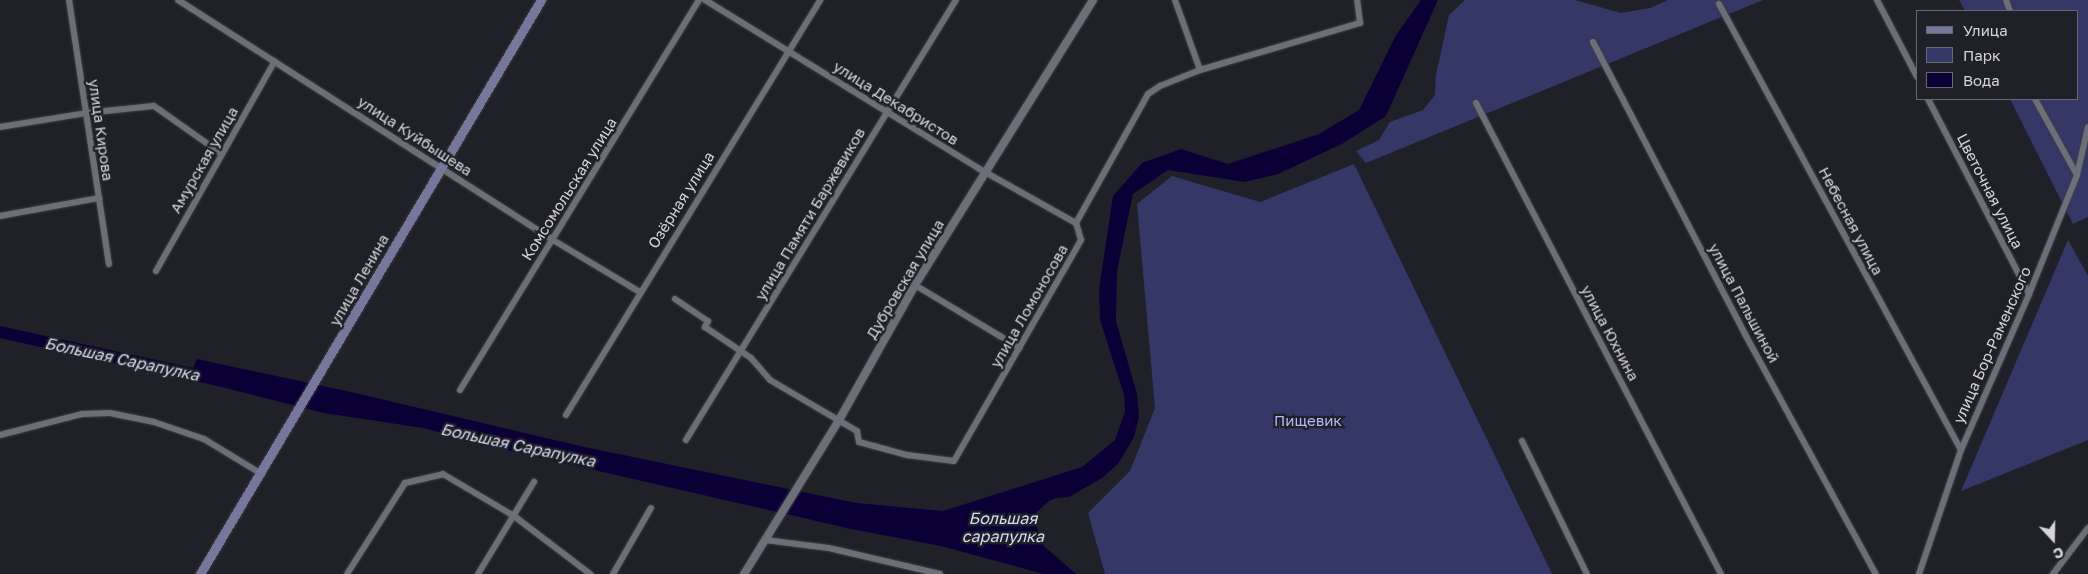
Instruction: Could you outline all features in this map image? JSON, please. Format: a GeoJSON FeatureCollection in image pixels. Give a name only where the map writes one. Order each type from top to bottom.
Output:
{"type":"FeatureCollection","features":[{"type":"Feature","properties":{"kind":"main road","name":"улица Ленина"},"geometry":{"type":"LineString","coordinates":[[200,574],[541,0]]}},
{"type":"Feature","properties":{"kind":"street","name":"улица Кирова"},"geometry":{"type":"LineString","coordinates":[[69,0],[109,264]]}},
{"type":"Feature","properties":{"kind":"street","name":"улица Куйбышева"},"geometry":{"type":"LineString","coordinates":[[178,0],[442,167],[553,240],[640,292]]}},
{"type":"Feature","properties":{"kind":"street","name":"Комсомольская улица"},"geometry":{"type":"LineString","coordinates":[[460,390],[699,0]]}},
{"type":"Feature","properties":{"kind":"street","name":"улица Декабристов"},"geometry":{"type":"LineString","coordinates":[[705,0],[985,172],[1076,223]]}},
{"type":"Feature","properties":{"kind":"street","name":"Озёрная улица"},"geometry":{"type":"LineString","coordinates":[[566,415],[820,0]]}},
{"type":"Feature","properties":{"kind":"street","name":"улица Памяти Баржевиков"},"geometry":{"type":"LineString","coordinates":[[686,440],[956,0]]}},
{"type":"Feature","properties":{"kind":"street","name":"Дубровская улица"},"geometry":{"type":"LineString","coordinates":[[744,574],[839,420],[915,285],[1093,0]]}},
{"type":"Feature","properties":{"kind":"street"},"geometry":{"type":"LineString","coordinates":[[1175,0],[1200,70]]}},
{"type":"Feature","properties":{"kind":"street"},"geometry":{"type":"LineString","coordinates":[[1076,223],[1148,94],[1160,86],[1200,70],[1360,23],[1357,0]]}},
{"type":"Feature","properties":{"kind":"street"},"geometry":{"type":"LineString","coordinates":[[1877,0],[1916,75]]}},
{"type":"Feature","properties":{"kind":"street","name":"Небесная улица"},"geometry":{"type":"LineString","coordinates":[[1719,4],[1960,450]]}},
{"type":"Feature","properties":{"kind":"street","name":"улица Пальшиной"},"geometry":{"type":"LineString","coordinates":[[1592,42],[1746,336],[1876,574]]}},
{"type":"Feature","properties":{"kind":"street","name":"Амурская улица"},"geometry":{"type":"LineString","coordinates":[[156,271],[275,61]]}},
{"type":"Feature","properties":{"kind":"street","name":"Цветочная улица"},"geometry":{"type":"LineString","coordinates":[[1929,100],[2030,294]]}},
{"type":"Feature","properties":{"kind":"street"},"geometry":{"type":"LineString","coordinates":[[2036,100],[2077,175]]}},
{"type":"Feature","properties":{"kind":"street","name":"улица Юхнина"},"geometry":{"type":"LineString","coordinates":[[1476,103],[1721,574]]}},
{"type":"Feature","properties":{"kind":"street"},"geometry":{"type":"LineString","coordinates":[[0,127],[86,113],[154,106],[222,154]]}},
{"type":"Feature","properties":{"kind":"street","name":"улица Бор-Раменского"},"geometry":{"type":"LineString","coordinates":[[1919,574],[1960,450],[2030,294],[2077,175],[2088,127]]}},
{"type":"Feature","properties":{"kind":"street"},"geometry":{"type":"LineString","coordinates":[[0,216],[99,198]]}},
{"type":"Feature","properties":{"kind":"street","name":"улица Ломоносова"},"geometry":{"type":"LineString","coordinates":[[839,420],[857,430],[859,442],[907,455],[954,461],[1081,240],[1076,223]]}},
{"type":"Feature","properties":{"kind":"street"},"geometry":{"type":"LineString","coordinates":[[915,285],[1020,348]]}},
{"type":"Feature","properties":{"kind":"street"},"geometry":{"type":"LineString","coordinates":[[675,299],[708,321],[704,327],[751,358],[770,380],[839,420]]}},
{"type":"Feature","properties":{"kind":"street"},"geometry":{"type":"LineString","coordinates":[[0,435],[82,414],[110,413],[154,422],[204,439],[260,473]]}},
{"type":"Feature","properties":{"kind":"street"},"geometry":{"type":"LineString","coordinates":[[1522,441],[1587,574]]}},
{"type":"Feature","properties":{"kind":"street"},"geometry":{"type":"LineString","coordinates":[[348,574],[405,483],[443,474],[514,516],[590,574]]}},
{"type":"Feature","properties":{"kind":"street"},"geometry":{"type":"LineString","coordinates":[[478,574],[534,482]]}},
{"type":"Feature","properties":{"kind":"street"},"geometry":{"type":"LineString","coordinates":[[613,574],[651,508]]}},
{"type":"Feature","properties":{"kind":"street"},"geometry":{"type":"LineString","coordinates":[[2053,574],[2088,528]]}},
{"type":"Feature","properties":{"kind":"street"},"geometry":{"type":"LineString","coordinates":[[765,540],[828,548],[940,574]]}},
{"type":"Feature","properties":{"kind":"green space"},"geometry":{"type":"Polygon","coordinates":[[[1465,0],[1575,0],[1621,13],[1650,8],[1668,0],[1763,0],[1366,163],[1356,151],[1379,140],[1390,122],[1423,110],[1435,95],[1436,75],[1449,15],[1465,0]]]}},
{"type":"Feature","properties":{"kind":"green space"},"geometry":{"type":"Polygon","coordinates":[[[1959,0],[2088,0],[2088,217],[2073,224],[2011,100],[2078,100],[2078,10],[1964,10],[1959,0]]]}},
{"type":"Feature","properties":{"kind":"green space","name":"Пищевик"},"geometry":{"type":"Polygon","coordinates":[[[1354,164],[1552,574],[1105,574],[1088,513],[1130,471],[1155,408],[1137,204],[1172,176],[1260,202],[1354,164]]]}},
{"type":"Feature","properties":{"kind":"green space"},"geometry":{"type":"Polygon","coordinates":[[[2068,240],[2088,276],[2088,440],[1961,491],[2068,240]]]}},
{"type":"Feature","properties":{"kind":"water"},"geometry":{"type":"Polygon","coordinates":[[[1421,0],[1438,0],[1386,116],[1342,144],[1278,174],[1245,182],[1168,170],[1133,194],[1117,271],[1116,321],[1137,394],[1139,417],[1134,437],[1118,464],[1102,478],[1069,497],[1056,498],[1049,501],[1036,513],[1037,528],[1044,546],[1076,574],[1044,574],[941,546],[851,529],[507,450],[423,428],[324,413],[222,387],[0,338],[0,326],[193,368],[197,359],[351,392],[580,446],[856,503],[943,511],[1082,467],[1115,440],[1125,411],[1124,395],[1100,320],[1099,289],[1113,196],[1142,163],[1181,149],[1228,164],[1319,134],[1359,110],[1396,35],[1421,0]]]}},
{"type":"Feature","properties":{"kind":"water label","name":"Большая Сарапулка"},"geometry":{"type":"Point","coordinates":[122,359]}},
{"type":"Feature","properties":{"kind":"water label","name":"Большая Сарапулка"},"geometry":{"type":"Point","coordinates":[518,445]}},
{"type":"Feature","properties":{"kind":"water label","name":"Большая сарапулка"},"geometry":{"type":"Point","coordinates":[1003,527]}}]}
